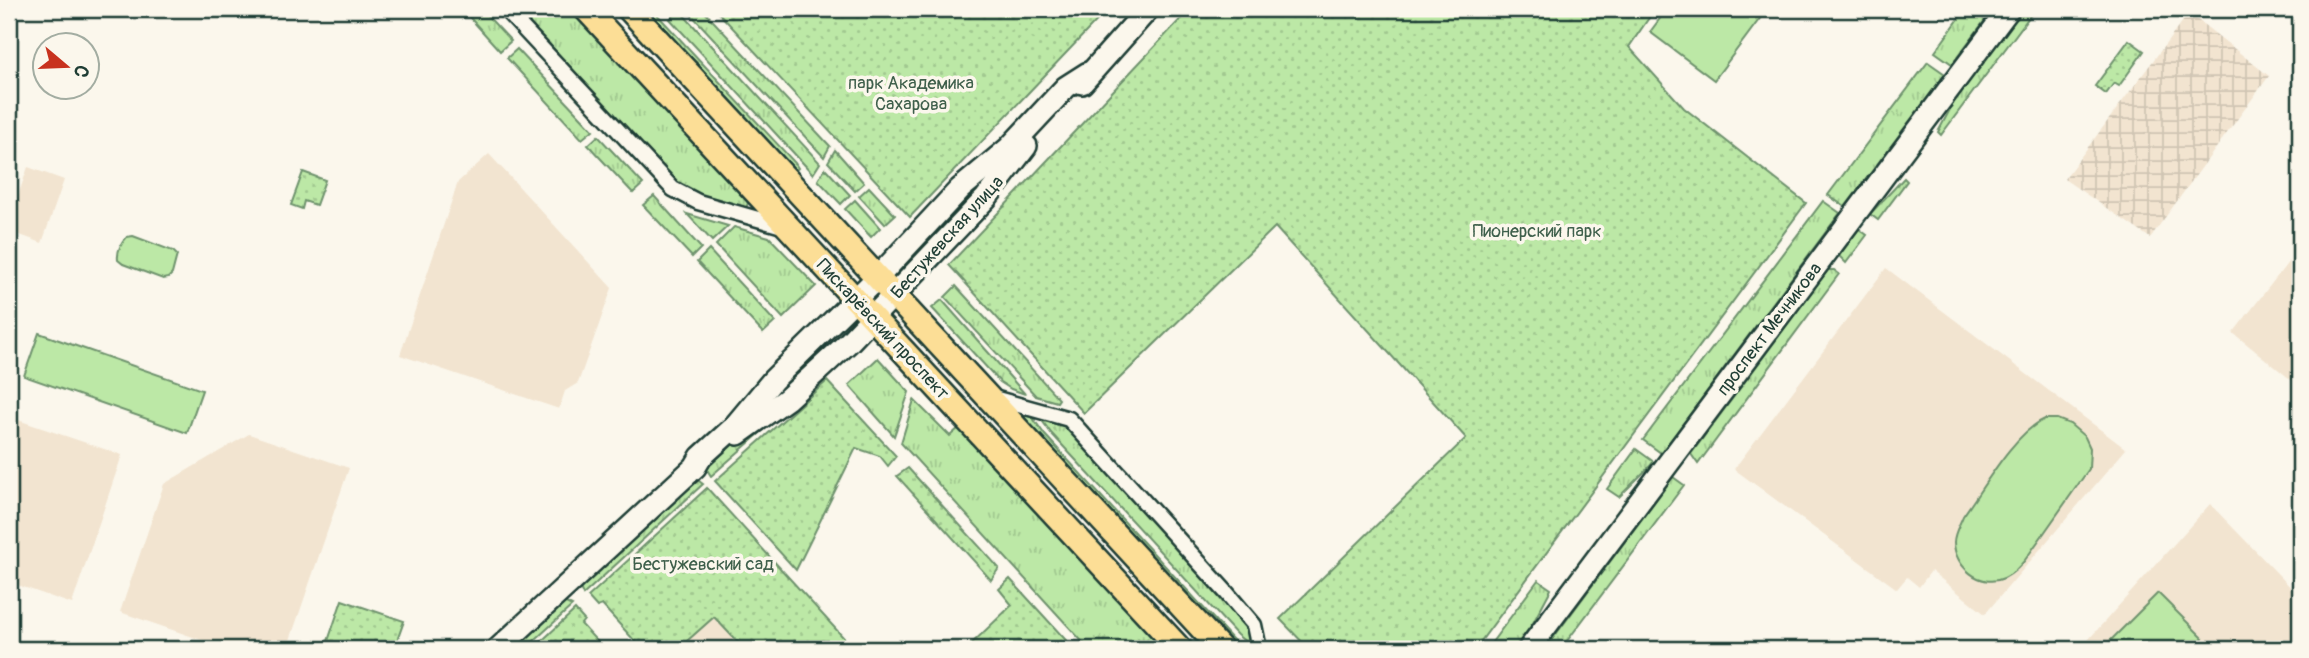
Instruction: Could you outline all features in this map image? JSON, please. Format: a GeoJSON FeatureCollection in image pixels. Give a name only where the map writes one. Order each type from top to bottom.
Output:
{"type":"FeatureCollection","features":[{"type":"Feature","properties":{"kind":"main road","name":"Пискарёвский проспект"},"geometry":{"type":"LineString","coordinates":[[586,9],[1180,649]]}},
{"type":"Feature","properties":{"kind":"main road","name":"Пискарёвский проспект"},"geometry":{"type":"LineString","coordinates":[[629,9],[1221,649]]}},
{"type":"Feature","properties":{"kind":"street"},"geometry":{"type":"LineString","coordinates":[[505,9],[673,189],[698,202],[787,227]]}},
{"type":"Feature","properties":{"kind":"street","name":"Бестужевская улица"},"geometry":{"type":"LineString","coordinates":[[695,467],[706,462],[730,440],[787,400],[872,318],[986,198],[1017,156],[1073,96],[1088,73],[1149,9]]}},
{"type":"Feature","properties":{"kind":"street","name":"проспект Мечникова"},"geometry":{"type":"LineString","coordinates":[[1529,649],[2009,9]]}},
{"type":"Feature","properties":{"kind":"street","name":"Бестужевская улица"},"geometry":{"type":"LineString","coordinates":[[498,649],[695,467],[701,457],[733,428],[773,380],[878,277],[960,189],[1009,148],[1066,87],[1088,73]]}},
{"type":"Feature","properties":{"kind":"street"},"geometry":{"type":"LineString","coordinates":[[987,396],[1069,419],[1240,608],[1254,625],[1259,649]]}},
{"type":"Feature","properties":{"kind":"shaded area"},"geometry":{"type":"Polygon","coordinates":[[[2189,13],[2269,76],[2150,238],[2064,179],[2189,13]]]}},
{"type":"Feature","properties":{"kind":"shaded area"},"geometry":{"type":"Polygon","coordinates":[[[489,154],[612,288],[578,383],[565,391],[559,409],[400,355],[458,182],[489,154]]]}},
{"type":"Feature","properties":{"kind":"shaded area"},"geometry":{"type":"Polygon","coordinates":[[[28,167],[64,180],[42,243],[9,231],[9,221],[28,167]]]}},
{"type":"Feature","properties":{"kind":"shaded area"},"geometry":{"type":"Polygon","coordinates":[[[2300,247],[2300,387],[2233,333],[2300,247]]]}},
{"type":"Feature","properties":{"kind":"shaded area"},"geometry":{"type":"Polygon","coordinates":[[[1886,268],[2126,449],[1985,614],[1931,571],[1919,587],[1907,577],[1897,589],[1734,469],[1886,268]]]}},
{"type":"Feature","properties":{"kind":"shaded area"},"geometry":{"type":"Polygon","coordinates":[[[12,418],[122,455],[72,604],[9,582],[9,428],[12,418]]]}},
{"type":"Feature","properties":{"kind":"shaded area"},"geometry":{"type":"Polygon","coordinates":[[[249,434],[349,468],[287,649],[228,649],[120,612],[164,484],[249,434]]]}},
{"type":"Feature","properties":{"kind":"shaded area"},"geometry":{"type":"Polygon","coordinates":[[[2210,504],[2300,597],[2300,649],[2080,649],[2210,504]]]}},
{"type":"Feature","properties":{"kind":"shaded area"},"geometry":{"type":"Polygon","coordinates":[[[714,617],[744,649],[678,649],[714,617]]]}},
{"type":"Feature","properties":{"kind":"green space"},"geometry":{"type":"Polygon","coordinates":[[[462,9],[481,9],[511,41],[500,51],[462,9]]]}},
{"type":"Feature","properties":{"kind":"green space"},"geometry":{"type":"Polygon","coordinates":[[[516,9],[576,9],[740,190],[748,203],[746,208],[696,195],[681,186],[516,9]]]}},
{"type":"Feature","properties":{"kind":"green space"},"geometry":{"type":"Polygon","coordinates":[[[642,9],[652,9],[795,163],[798,168],[796,170],[772,149],[642,9]]]}},
{"type":"Feature","properties":{"kind":"green space"},"geometry":{"type":"Polygon","coordinates":[[[686,9],[702,9],[830,146],[824,157],[686,9]]]}},
{"type":"Feature","properties":{"kind":"green space","name":"парк Академика Сахарова"},"geometry":{"type":"Polygon","coordinates":[[[715,9],[1108,9],[910,217],[715,9]]]}},
{"type":"Feature","properties":{"kind":"green space","name":"Пионерский парк"},"geometry":{"type":"Polygon","coordinates":[[[1190,9],[1655,9],[1629,47],[1684,108],[1806,203],[1475,649],[1309,649],[1280,619],[1466,438],[1275,227],[1084,413],[949,265],[1190,9]]]}},
{"type":"Feature","properties":{"kind":"green space"},"geometry":{"type":"Polygon","coordinates":[[[1667,9],[1767,9],[1714,80],[1650,32],[1667,9]]]}},
{"type":"Feature","properties":{"kind":"green space"},"geometry":{"type":"Polygon","coordinates":[[[1966,9],[1985,20],[1952,64],[1935,52],[1966,9]]]}},
{"type":"Feature","properties":{"kind":"green space"},"geometry":{"type":"Polygon","coordinates":[[[2023,9],[2035,9],[1941,135],[1938,132],[1956,98],[2023,9]]]}},
{"type":"Feature","properties":{"kind":"green space"},"geometry":{"type":"Polygon","coordinates":[[[679,10],[820,163],[813,174],[670,19],[679,10]]]}},
{"type":"Feature","properties":{"kind":"green space"},"geometry":{"type":"Polygon","coordinates":[[[2129,40],[2144,51],[2119,86],[2114,83],[2106,94],[2095,86],[2129,40]]]}},
{"type":"Feature","properties":{"kind":"green space"},"geometry":{"type":"Polygon","coordinates":[[[517,49],[593,130],[582,139],[507,58],[517,49]]]}},
{"type":"Feature","properties":{"kind":"green space"},"geometry":{"type":"Polygon","coordinates":[[[1928,62],[1945,74],[1845,207],[1828,195],[1928,62]]]}},
{"type":"Feature","properties":{"kind":"green space"},"geometry":{"type":"Polygon","coordinates":[[[598,136],[643,184],[633,193],[588,145],[598,136]]]}},
{"type":"Feature","properties":{"kind":"green space"},"geometry":{"type":"Polygon","coordinates":[[[835,150],[864,183],[855,191],[828,162],[835,150]]]}},
{"type":"Feature","properties":{"kind":"green space"},"geometry":{"type":"Polygon","coordinates":[[[825,168],[850,195],[841,204],[818,180],[825,168]]]}},
{"type":"Feature","properties":{"kind":"green space"},"geometry":{"type":"Polygon","coordinates":[[[303,172],[325,180],[316,205],[304,201],[302,209],[291,205],[303,172]]]}},
{"type":"Feature","properties":{"kind":"green space"},"geometry":{"type":"Polygon","coordinates":[[[1904,178],[1907,181],[1878,220],[1870,214],[1904,178]]]}},
{"type":"Feature","properties":{"kind":"green space"},"geometry":{"type":"Polygon","coordinates":[[[869,187],[895,215],[885,224],[859,196],[869,187]]]}},
{"type":"Feature","properties":{"kind":"green space"},"geometry":{"type":"Polygon","coordinates":[[[654,196],[701,248],[692,257],[643,205],[654,196]]]}},
{"type":"Feature","properties":{"kind":"green space"},"geometry":{"type":"Polygon","coordinates":[[[855,200],[880,228],[871,237],[845,209],[855,200]]]}},
{"type":"Feature","properties":{"kind":"green space"},"geometry":{"type":"Polygon","coordinates":[[[1823,201],[1840,213],[1661,453],[1643,440],[1823,201]]]}},
{"type":"Feature","properties":{"kind":"green space"},"geometry":{"type":"Polygon","coordinates":[[[687,214],[728,226],[712,241],[687,214]]]}},
{"type":"Feature","properties":{"kind":"green space"},"geometry":{"type":"Polygon","coordinates":[[[734,227],[769,237],[816,286],[783,318],[716,245],[734,227]]]}},
{"type":"Feature","properties":{"kind":"green space"},"geometry":{"type":"Polygon","coordinates":[[[1859,229],[1867,235],[1846,263],[1839,256],[1859,229]]]}},
{"type":"Feature","properties":{"kind":"green space"},"geometry":{"type":"Polygon","coordinates":[[[133,236],[177,255],[172,274],[168,278],[163,279],[118,260],[123,242],[127,237],[133,236]]]}},
{"type":"Feature","properties":{"kind":"green space"},"geometry":{"type":"Polygon","coordinates":[[[709,250],[775,322],[763,333],[697,262],[709,250]]]}},
{"type":"Feature","properties":{"kind":"green space"},"geometry":{"type":"Polygon","coordinates":[[[1828,270],[1839,274],[1698,464],[1691,454],[1828,270]]]}},
{"type":"Feature","properties":{"kind":"green space"},"geometry":{"type":"Polygon","coordinates":[[[956,286],[1059,399],[1057,402],[1036,396],[945,297],[956,286]]]}},
{"type":"Feature","properties":{"kind":"green space"},"geometry":{"type":"Polygon","coordinates":[[[942,300],[1025,394],[1000,382],[932,308],[942,300]]]}},
{"type":"Feature","properties":{"kind":"green space"},"geometry":{"type":"Polygon","coordinates":[[[39,333],[202,390],[187,433],[24,376],[39,333]]]}},
{"type":"Feature","properties":{"kind":"green space"},"geometry":{"type":"Polygon","coordinates":[[[878,358],[909,392],[894,436],[849,385],[878,358]]]}},
{"type":"Feature","properties":{"kind":"green space","name":"Бестужевский сад"},"geometry":{"type":"Polygon","coordinates":[[[827,381],[896,456],[888,466],[880,456],[856,448],[796,570],[715,481],[827,381]]]}},
{"type":"Feature","properties":{"kind":"green space"},"geometry":{"type":"Polygon","coordinates":[[[914,400],[950,436],[959,428],[1166,649],[1089,649],[901,443],[914,400]]]}},
{"type":"Feature","properties":{"kind":"green space"},"geometry":{"type":"Polygon","coordinates":[[[783,413],[711,476],[706,468],[733,444],[783,413]]]}},
{"type":"Feature","properties":{"kind":"green space"},"geometry":{"type":"Polygon","coordinates":[[[1023,415],[1032,417],[1045,435],[1244,649],[1234,649],[1226,644],[1040,442],[1023,415]]]}},
{"type":"Feature","properties":{"kind":"green space"},"geometry":{"type":"Polygon","coordinates":[[[1041,419],[1067,425],[1247,629],[1251,646],[1237,635],[1041,419]]]}},
{"type":"Feature","properties":{"kind":"green space"},"geometry":{"type":"Polygon","coordinates":[[[2045,419],[2057,419],[2070,424],[2085,437],[2090,448],[2089,469],[2018,568],[1995,581],[1978,578],[1963,567],[1958,559],[1954,542],[1957,529],[1963,516],[2011,448],[2033,426],[2045,419]]]}},
{"type":"Feature","properties":{"kind":"green space"},"geometry":{"type":"Polygon","coordinates":[[[1636,449],[1654,462],[1619,497],[1607,489],[1636,449]]]}},
{"type":"Feature","properties":{"kind":"green space"},"geometry":{"type":"Polygon","coordinates":[[[908,468],[999,568],[991,580],[897,476],[908,468]]]}},
{"type":"Feature","properties":{"kind":"green space"},"geometry":{"type":"Polygon","coordinates":[[[1673,477],[1684,485],[1561,649],[1545,649],[1673,477]]]}},
{"type":"Feature","properties":{"kind":"green space"},"geometry":{"type":"Polygon","coordinates":[[[695,478],[703,484],[583,595],[579,586],[695,478]]]}},
{"type":"Feature","properties":{"kind":"green space","name":"Бестужевский сад"},"geometry":{"type":"Polygon","coordinates":[[[707,488],[854,649],[744,649],[714,617],[678,649],[642,649],[602,605],[597,607],[588,597],[707,488]]]}},
{"type":"Feature","properties":{"kind":"green space"},"geometry":{"type":"Polygon","coordinates":[[[1010,579],[1074,649],[966,649],[1012,605],[999,589],[1010,579]]]}},
{"type":"Feature","properties":{"kind":"green space"},"geometry":{"type":"Polygon","coordinates":[[[1538,580],[1551,589],[1533,623],[1514,649],[1487,649],[1538,580]]]}},
{"type":"Feature","properties":{"kind":"green space"},"geometry":{"type":"Polygon","coordinates":[[[2158,593],[2203,638],[2192,649],[2102,649],[2158,593]]]}},
{"type":"Feature","properties":{"kind":"green space"},"geometry":{"type":"Polygon","coordinates":[[[342,600],[404,621],[394,649],[352,649],[328,641],[342,600]]]}},
{"type":"Feature","properties":{"kind":"green space"},"geometry":{"type":"Polygon","coordinates":[[[562,601],[572,606],[525,649],[510,649],[562,601]]]}},
{"type":"Feature","properties":{"kind":"green space"},"geometry":{"type":"Polygon","coordinates":[[[575,610],[584,620],[581,624],[604,649],[533,649],[575,610]]]}}]}
